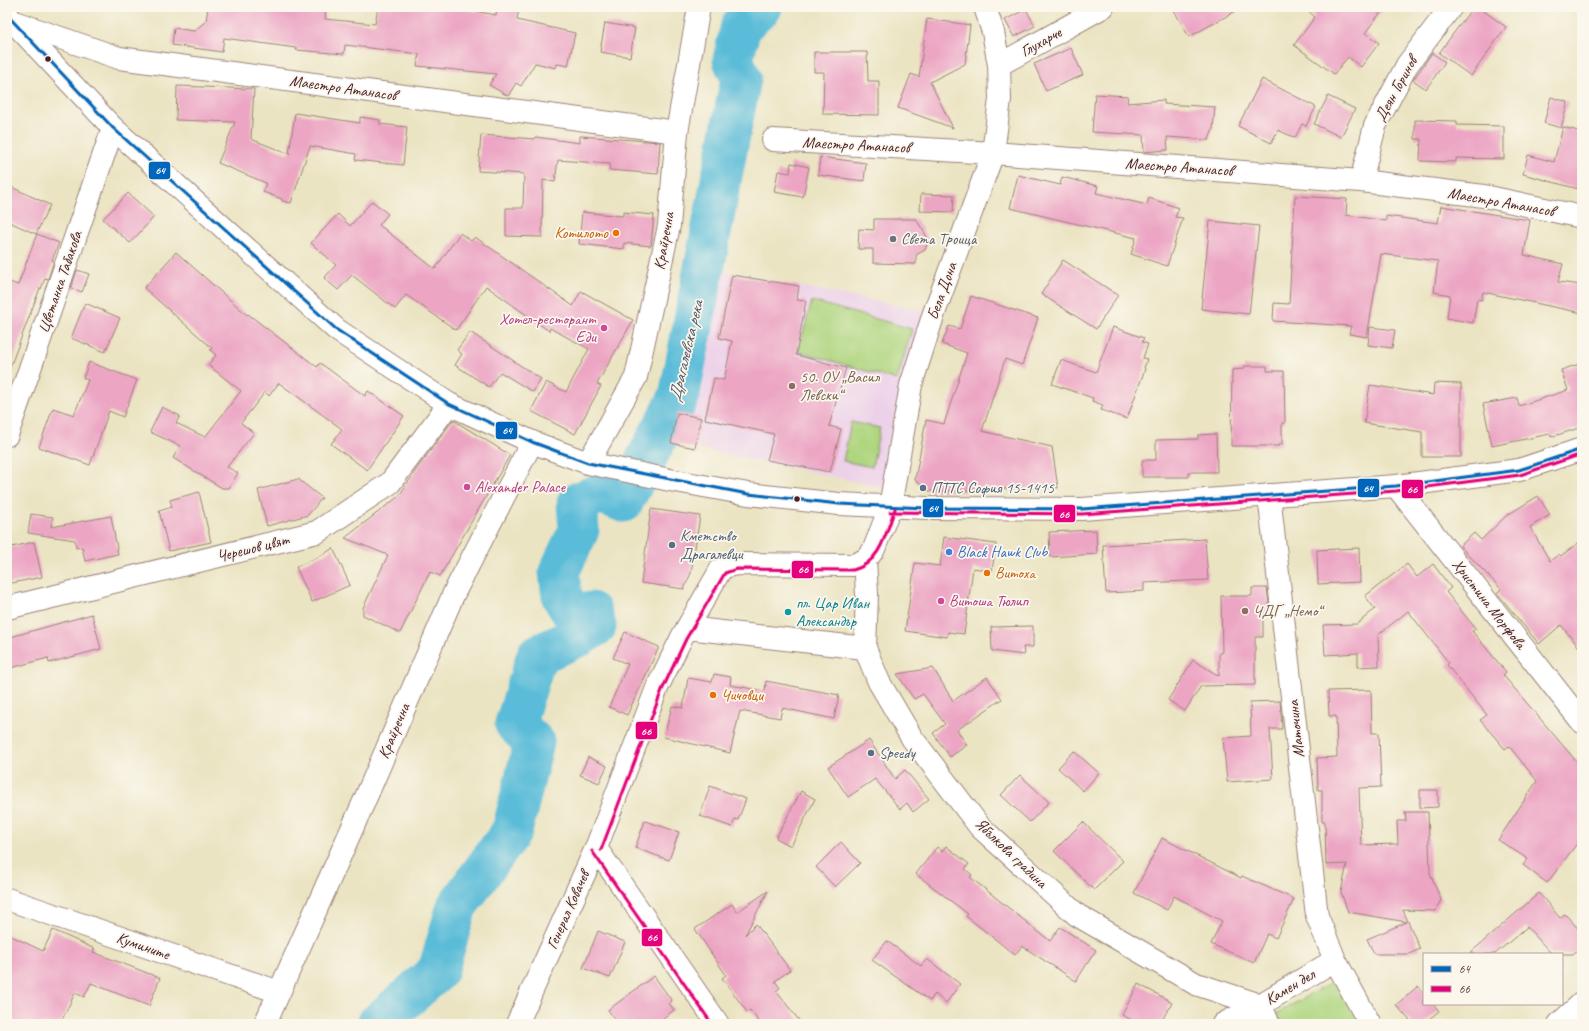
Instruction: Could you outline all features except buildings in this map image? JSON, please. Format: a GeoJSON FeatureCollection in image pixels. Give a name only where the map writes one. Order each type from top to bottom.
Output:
{"type":"FeatureCollection","features":[{"type":"Feature","properties":{"kind":"street","name":"Крайречна"},"geometry":{"type":"LineString","coordinates":[[588,463],[636,377],[669,226],[677,132],[698,7]]}},
{"type":"Feature","properties":{"kind":"street","name":"Бела Дона"},"geometry":{"type":"LineString","coordinates":[[890,507],[911,385],[934,313],[993,153],[1000,98],[999,65],[993,32],[985,7]]}},
{"type":"Feature","properties":{"kind":"street","name":"Глухарче"},"geometry":{"type":"LineString","coordinates":[[999,65],[1103,7]]}},
{"type":"Feature","properties":{"kind":"street","name":"Деян Горинов"},"geometry":{"type":"LineString","coordinates":[[1361,182],[1375,126],[1407,65],[1451,7]]}},
{"type":"Feature","properties":{"kind":"street","name":"Маестро Атанасов"},"geometry":{"type":"LineString","coordinates":[[10,19],[119,58],[677,132]]}},
{"type":"Feature","properties":{"kind":"street"},"geometry":{"type":"LineString","coordinates":[[10,19],[113,128],[337,330],[449,404],[532,442],[588,463],[748,494],[840,504],[890,507],[1082,509],[1396,486],[1519,470],[1582,449]]}},
{"type":"Feature","properties":{"kind":"street","name":"Цветанка Табакова"},"geometry":{"type":"LineString","coordinates":[[7,435],[113,128]]}},
{"type":"Feature","properties":{"kind":"street","name":"Маестро Атанасов"},"geometry":{"type":"LineString","coordinates":[[773,140],[993,153],[1361,182],[1484,196],[1582,217]]}},
{"type":"Feature","properties":{"kind":"street","name":"Черешов цвят"},"geometry":{"type":"LineString","coordinates":[[7,608],[317,532],[390,483],[449,404]]}},
{"type":"Feature","properties":{"kind":"street","name":"Крайречна"},"geometry":{"type":"LineString","coordinates":[[265,1024],[363,804],[454,593],[532,442]]}},
{"type":"Feature","properties":{"kind":"street","name":"Христина Морфова"},"geometry":{"type":"LineString","coordinates":[[1396,486],[1582,722]]}},
{"type":"Feature","properties":{"kind":"street","name":"Маточина"},"geometry":{"type":"LineString","coordinates":[[1269,495],[1317,916],[1335,960]]}},
{"type":"Feature","properties":{"kind":"street"},"geometry":{"type":"LineString","coordinates":[[865,560],[870,556],[874,549],[890,507]]}},
{"type":"Feature","properties":{"kind":"street","name":"Генерал Ковачев"},"geometry":{"type":"LineString","coordinates":[[517,1024],[596,848],[657,688],[687,628],[722,569],[728,566],[853,565],[865,560]]}},
{"type":"Feature","properties":{"kind":"street","name":"Ябълкова градина"},"geometry":{"type":"LineString","coordinates":[[865,560],[867,594],[865,648],[879,682],[912,738],[980,827],[1077,914],[1196,984],[1260,1004]]}},
{"type":"Feature","properties":{"kind":"street"},"geometry":{"type":"LineString","coordinates":[[687,628],[865,648]]}},
{"type":"Feature","properties":{"kind":"street"},"geometry":{"type":"LineString","coordinates":[[596,848],[718,1024]]}},
{"type":"Feature","properties":{"kind":"street","name":"Кумините"},"geometry":{"type":"LineString","coordinates":[[7,899],[279,992]]}},
{"type":"Feature","properties":{"kind":"street"},"geometry":{"type":"LineString","coordinates":[[1335,960],[1370,1024]]}},
{"type":"Feature","properties":{"kind":"street","name":"Камен дел"},"geometry":{"type":"LineString","coordinates":[[1223,1024],[1335,960]]}},
{"type":"Feature","properties":{"kind":"street"},"geometry":{"type":"LineString","coordinates":[[1559,1024],[1582,1003]]}},
{"type":"Feature","properties":{"kind":"street"},"geometry":{"type":"LineString","coordinates":[[1260,1004],[1269,1024]]}},
{"type":"Feature","properties":{"kind":"shaded area","name":"50. ОУ „Васил Левски“"},"geometry":{"type":"Polygon","coordinates":[[[710,269],[927,311],[887,488],[695,448],[701,418],[677,413],[710,269]]]}},
{"type":"Feature","properties":{"kind":"green space"},"geometry":{"type":"Polygon","coordinates":[[[812,301],[912,329],[897,380],[798,351],[812,301]]]}},
{"type":"Feature","properties":{"kind":"green space"},"geometry":{"type":"Polygon","coordinates":[[[851,422],[880,428],[872,467],[843,461],[851,422]]]}},
{"type":"Feature","properties":{"kind":"green space"},"geometry":{"type":"Polygon","coordinates":[[[1339,978],[1365,1024],[1282,1024],[1276,1014],[1339,978]]]}},
{"type":"Feature","properties":{"kind":"waterway","name":"Драгалевска река"},"geometry":{"type":"LineString","coordinates":[[377,1024],[438,971],[457,906],[512,831],[534,742],[515,724],[537,655],[580,636],[596,626],[591,612],[574,616],[562,597],[559,572],[579,530],[577,503],[601,493],[623,502],[679,397],[741,78],[733,60],[741,26],[762,7]]}},
{"type":"Feature","properties":{"kind":"transit line","name":"64"},"geometry":{"type":"LineString","coordinates":[[7,15],[113,128],[337,330],[449,404],[532,442],[588,463],[748,494],[839,504],[926,508],[1082,509],[1396,486],[1519,470],[1582,449]]}},
{"type":"Feature","properties":{"kind":"transit line","name":"66"},"geometry":{"type":"LineString","coordinates":[[890,512],[1082,514],[1396,491],[1520,475],[1582,454]]}},
{"type":"Feature","properties":{"kind":"transit line","name":"66"},"geometry":{"type":"LineString","coordinates":[[601,850],[662,690],[686,639],[725,573],[737,569],[853,570],[870,561],[876,554],[885,537],[895,509]]}},
{"type":"Feature","properties":{"kind":"transit line","name":"66"},"geometry":{"type":"LineString","coordinates":[[592,851],[712,1024]]}},
{"type":"Feature","properties":{"kind":"place","name":"Котилото"},"geometry":{"type":"Point","coordinates":[616,233]}},
{"type":"Feature","properties":{"kind":"place","name":"Света Троица"},"geometry":{"type":"Point","coordinates":[893,239]}},
{"type":"Feature","properties":{"kind":"place","name":"Хотел-ресторант Еди"},"geometry":{"type":"Point","coordinates":[604,328]}},
{"type":"Feature","properties":{"kind":"place","name":"50. ОУ „Васил Левски“"},"geometry":{"type":"Point","coordinates":[792,386]}},
{"type":"Feature","properties":{"kind":"place","name":"Alexander Palace"},"geometry":{"type":"Point","coordinates":[467,487]}},
{"type":"Feature","properties":{"kind":"place","name":"ПТТС София 15-1415"},"geometry":{"type":"Point","coordinates":[923,488]}},
{"type":"Feature","properties":{"kind":"place","name":"Кметство Драгалевци"},"geometry":{"type":"Point","coordinates":[672,545]}},
{"type":"Feature","properties":{"kind":"place","name":"Black Hawk Club"},"geometry":{"type":"Point","coordinates":[949,552]}},
{"type":"Feature","properties":{"kind":"place","name":"Витоха"},"geometry":{"type":"Point","coordinates":[987,573]}},
{"type":"Feature","properties":{"kind":"place","name":"Витоша Тюлип"},"geometry":{"type":"Point","coordinates":[941,601]}},
{"type":"Feature","properties":{"kind":"place","name":"ЧДГ „Немо“"},"geometry":{"type":"Point","coordinates":[1245,611]}},
{"type":"Feature","properties":{"kind":"place","name":"пл. Цар Иван Александър"},"geometry":{"type":"Point","coordinates":[788,612]}},
{"type":"Feature","properties":{"kind":"place","name":"Чичовци"},"geometry":{"type":"Point","coordinates":[713,695]}},
{"type":"Feature","properties":{"kind":"place","name":"Speedy"},"geometry":{"type":"Point","coordinates":[871,753]}}]}
